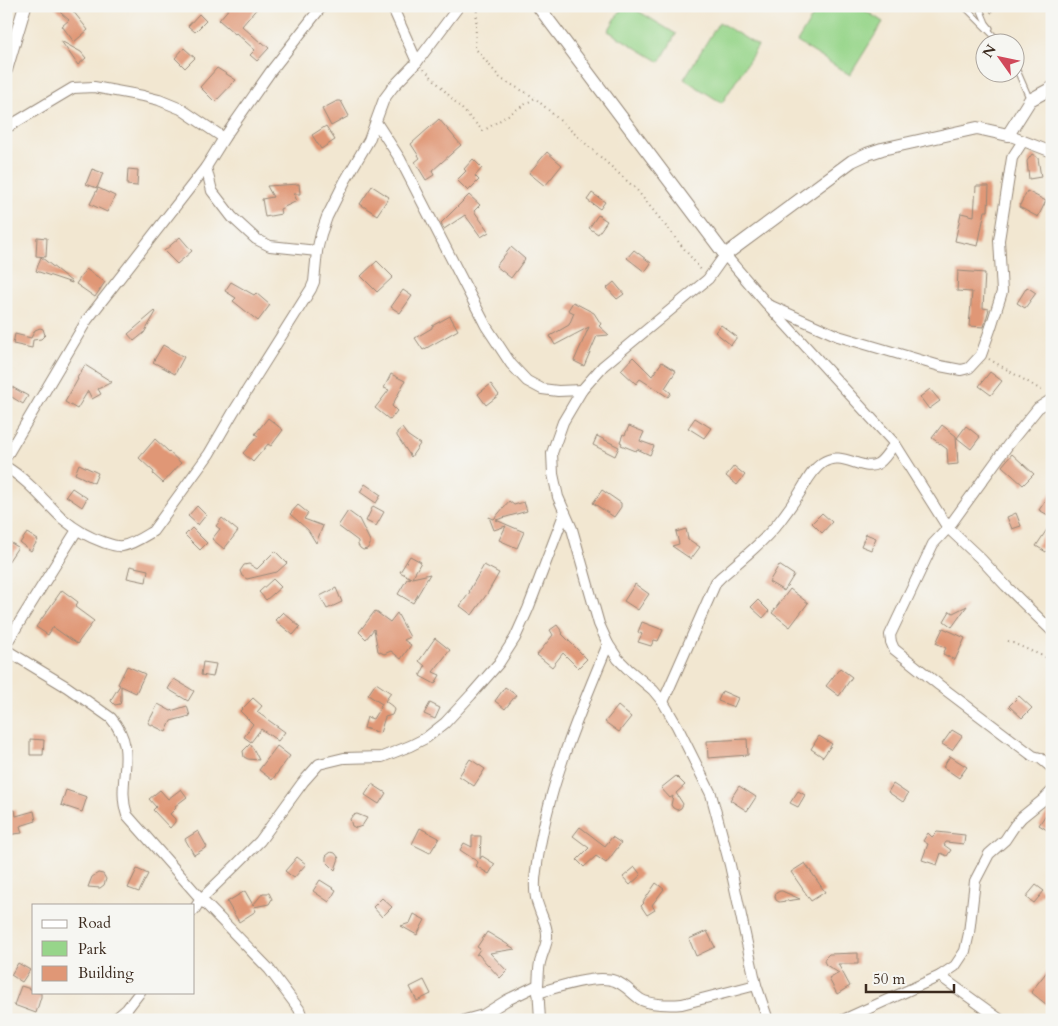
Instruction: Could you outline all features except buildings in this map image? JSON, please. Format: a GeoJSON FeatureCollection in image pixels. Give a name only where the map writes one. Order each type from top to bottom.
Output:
{"type":"FeatureCollection","features":[{"type":"Feature","properties":{"kind":"street"},"geometry":{"type":"LineString","coordinates":[[6,70],[25,6]]}},
{"type":"Feature","properties":{"kind":"street"},"geometry":{"type":"LineString","coordinates":[[6,457],[87,320],[206,167],[271,71],[322,6]]}},
{"type":"Feature","properties":{"kind":"street"},"geometry":{"type":"LineString","coordinates":[[392,6],[417,62]]}},
{"type":"Feature","properties":{"kind":"street"},"geometry":{"type":"LineString","coordinates":[[6,467],[24,481],[64,520],[77,530],[102,542],[120,546],[141,539],[153,531],[209,454],[308,294],[314,282],[321,234],[327,217],[369,140],[379,111],[388,93],[417,62],[459,6]]}},
{"type":"Feature","properties":{"kind":"street"},"geometry":{"type":"LineString","coordinates":[[538,6],[725,255],[767,304],[895,444],[948,528],[1052,631]]}},
{"type":"Feature","properties":{"kind":"street"},"geometry":{"type":"LineString","coordinates":[[6,128],[73,88],[94,87],[159,100],[181,109],[224,138]]}},
{"type":"Feature","properties":{"kind":"street"},"geometry":{"type":"LineString","coordinates":[[1008,135],[1030,100],[1052,88]]}},
{"type":"Feature","properties":{"kind":"street"},"geometry":{"type":"LineString","coordinates":[[376,122],[400,159],[486,326],[511,364],[527,381],[542,389],[558,391],[582,390]]}},
{"type":"Feature","properties":{"kind":"street"},"geometry":{"type":"LineString","coordinates":[[768,1020],[756,985],[730,865],[711,794],[663,702],[653,690],[618,659],[608,644],[599,624],[572,529],[558,497],[553,474],[552,453],[563,422],[582,390],[602,366],[708,278],[725,255],[852,161],[882,149],[977,128],[1008,135],[1052,152]]}},
{"type":"Feature","properties":{"kind":"street"},"geometry":{"type":"LineString","coordinates":[[767,304],[838,336],[940,366],[961,370],[969,368],[981,355],[1002,292],[999,240],[1012,158],[1023,141]]}},
{"type":"Feature","properties":{"kind":"street"},"geometry":{"type":"LineString","coordinates":[[206,167],[212,191],[232,217],[256,238],[270,246],[318,251]]}},
{"type":"Feature","properties":{"kind":"street"},"geometry":{"type":"LineString","coordinates":[[1052,399],[1038,408],[1008,445],[948,528],[933,544],[890,635],[894,649],[1033,756],[1040,758],[1052,768]]}},
{"type":"Feature","properties":{"kind":"street"},"geometry":{"type":"LineString","coordinates":[[663,702],[716,582],[768,534],[799,494],[814,470],[823,462],[831,459],[844,459],[869,467],[878,463],[895,444]]}},
{"type":"Feature","properties":{"kind":"street"},"geometry":{"type":"LineString","coordinates":[[195,908],[201,899],[260,841],[303,782],[319,764],[344,758],[382,757],[426,738],[445,724],[499,664],[515,638],[564,512]]}},
{"type":"Feature","properties":{"kind":"street"},"geometry":{"type":"LineString","coordinates":[[6,644],[77,530]]}},
{"type":"Feature","properties":{"kind":"street"},"geometry":{"type":"LineString","coordinates":[[540,1020],[538,989],[540,959],[548,937],[546,924],[538,908],[534,888],[546,815],[558,769],[579,711],[608,644]]}},
{"type":"Feature","properties":{"kind":"street"},"geometry":{"type":"LineString","coordinates":[[6,650],[67,687],[116,724],[123,738],[126,755],[123,805],[126,815],[201,899],[269,969],[299,1009],[303,1020]]}},
{"type":"Feature","properties":{"kind":"street"},"geometry":{"type":"LineString","coordinates":[[843,1020],[940,976],[955,966],[965,952],[975,881],[989,854],[1005,840],[1022,817],[1052,791]]}},
{"type":"Feature","properties":{"kind":"street"},"geometry":{"type":"LineString","coordinates":[[940,976],[1001,1020]]}},
{"type":"Feature","properties":{"kind":"street"},"geometry":{"type":"LineString","coordinates":[[465,1020],[483,1015],[507,1000],[538,989],[604,979],[614,980],[646,1002],[676,1005],[756,985]]}},
{"type":"Feature","properties":{"kind":"street"},"geometry":{"type":"LineString","coordinates":[[114,1020],[127,1009],[138,994]]}},
{"type":"Feature","properties":{"kind":"lane"},"geometry":{"type":"LineString","coordinates":[[964,6],[991,32]]}},
{"type":"Feature","properties":{"kind":"lane"},"geometry":{"type":"LineString","coordinates":[[978,6],[986,23],[993,32]]}},
{"type":"Feature","properties":{"kind":"lane"},"geometry":{"type":"LineString","coordinates":[[1022,82],[1030,100]]}},
{"type":"Feature","properties":{"kind":"path"},"geometry":{"type":"LineString","coordinates":[[477,6],[475,48],[501,79],[535,98],[636,189],[708,278]]}},
{"type":"Feature","properties":{"kind":"path"},"geometry":{"type":"LineString","coordinates":[[417,62],[483,131],[535,98]]}},
{"type":"Feature","properties":{"kind":"path"},"geometry":{"type":"LineString","coordinates":[[981,355],[1043,392]]}},
{"type":"Feature","properties":{"kind":"path"},"geometry":{"type":"LineString","coordinates":[[1008,640],[1052,660]]}},
{"type":"Feature","properties":{"kind":"green space"},"geometry":{"type":"Polygon","coordinates":[[[623,6],[630,6],[676,34],[660,62],[608,31],[623,6]]]}},
{"type":"Feature","properties":{"kind":"green space"},"geometry":{"type":"Polygon","coordinates":[[[819,6],[858,6],[883,22],[850,75],[797,42],[819,6]]]}},
{"type":"Feature","properties":{"kind":"green space"},"geometry":{"type":"Polygon","coordinates":[[[719,22],[758,46],[722,103],[684,79],[719,22]]]}}]}
